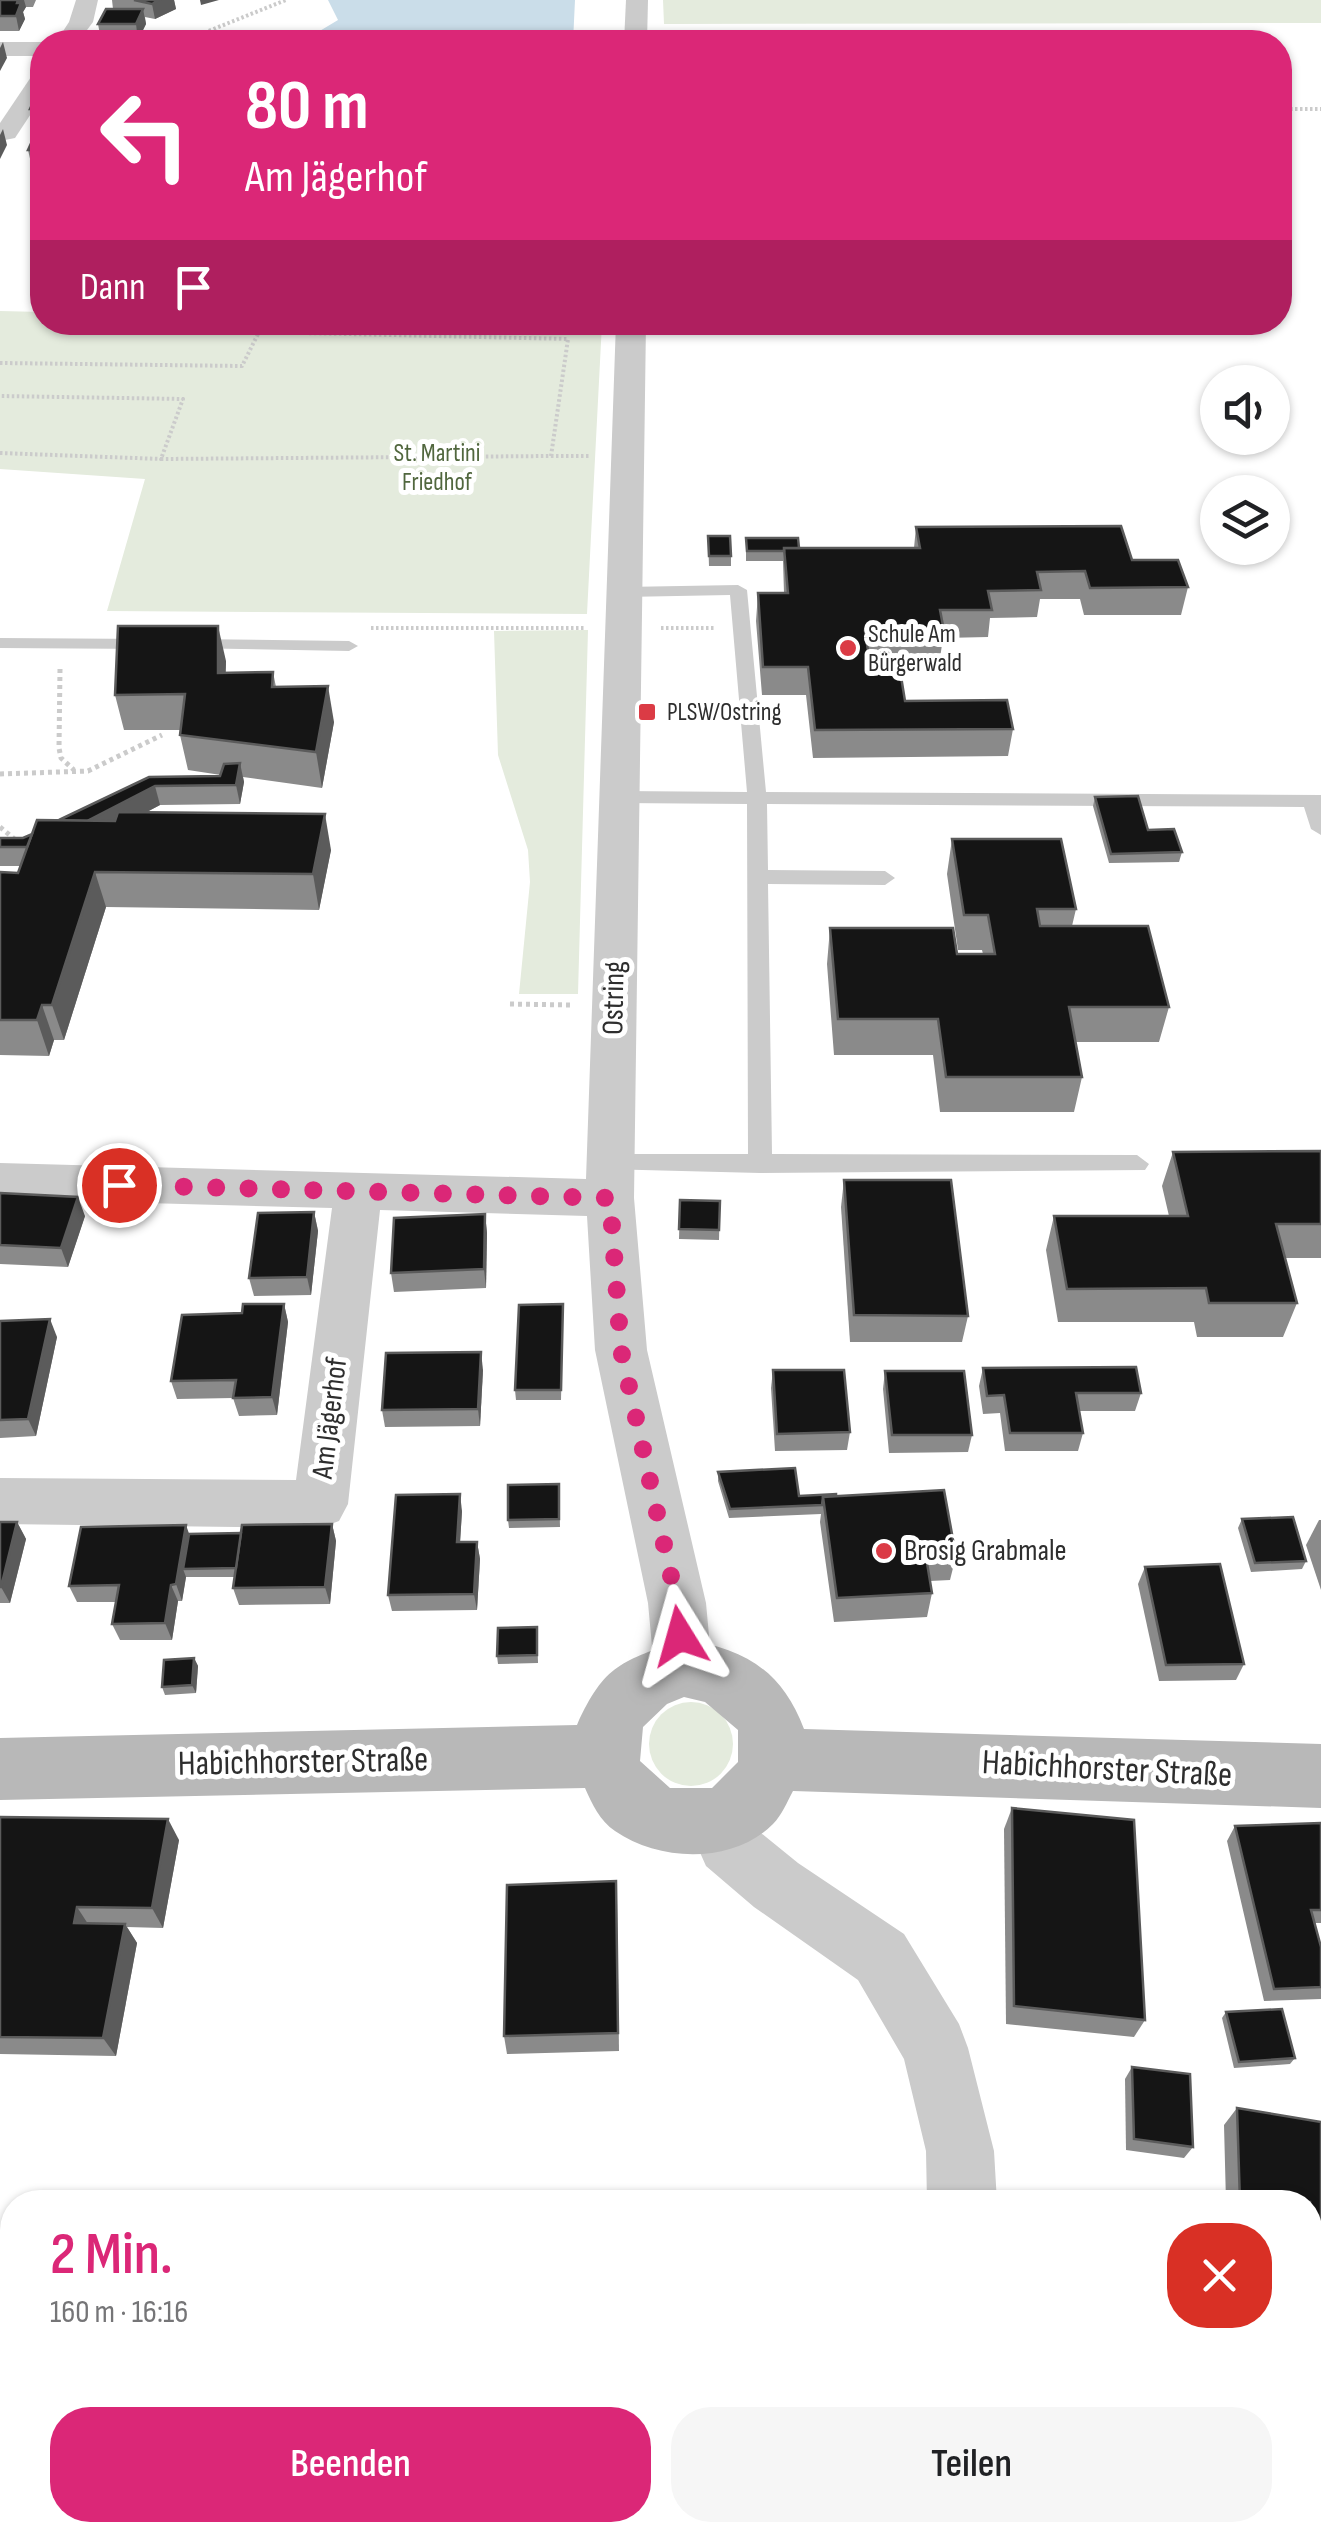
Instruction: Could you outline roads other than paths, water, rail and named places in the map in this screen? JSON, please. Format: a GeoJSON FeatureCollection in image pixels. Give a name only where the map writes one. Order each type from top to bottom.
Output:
{"type":"FeatureCollection","features":[{"type":"Feature","properties":{"kind":"main road"},"geometry":{"type":"LineString","coordinates":[[684,1668],[708,1670],[751,1693],[765,1712],[772,1735],[773,1759],[754,1797],[738,1811],[717,1820],[688,1825],[658,1820],[633,1804],[614,1783],[606,1756],[607,1730],[625,1696],[657,1674],[684,1668]]}},
{"type":"Feature","properties":{"kind":"main road","name":"Habichhorster Straße"},"geometry":{"type":"LineString","coordinates":[[0,1769],[606,1756]]}},
{"type":"Feature","properties":{"kind":"main road","name":"Habichhorster Straße"},"geometry":{"type":"LineString","coordinates":[[773,1759],[1321,1776]]}},
{"type":"Feature","properties":{"kind":"street"},"geometry":{"type":"LineString","coordinates":[[75,30],[88,0]]}},
{"type":"Feature","properties":{"kind":"street"},"geometry":{"type":"LineString","coordinates":[[636,0],[636,30]]}},
{"type":"Feature","properties":{"kind":"street"},"geometry":{"type":"LineString","coordinates":[[0,49],[30,48]]}},
{"type":"Feature","properties":{"kind":"street"},"geometry":{"type":"LineString","coordinates":[[0,133],[6,134],[30,97]]}},
{"type":"Feature","properties":{"kind":"street","name":"Ostring"},"geometry":{"type":"LineString","coordinates":[[631,335],[610,1181],[621,1350],[677,1603],[684,1668]]}},
{"type":"Feature","properties":{"kind":"street"},"geometry":{"type":"LineString","coordinates":[[0,1181],[358,1192],[610,1181]]}},
{"type":"Feature","properties":{"kind":"street","name":"Am Jägerhof"},"geometry":{"type":"LineString","coordinates":[[0,1501],[320,1504],[358,1192]]}},
{"type":"Feature","properties":{"kind":"street"},"geometry":{"type":"LineString","coordinates":[[717,1820],[728,1845],[880,1957],[935,2048],[960,2150],[962,2190]]}},
{"type":"Feature","properties":{"kind":"lane"},"geometry":{"type":"LineString","coordinates":[[623,610],[738,590],[757,798],[760,1164]]}},
{"type":"Feature","properties":{"kind":"lane"},"geometry":{"type":"LineString","coordinates":[[0,643],[350,646]]}},
{"type":"Feature","properties":{"kind":"lane"},"geometry":{"type":"LineString","coordinates":[[618,797],[1316,801],[1321,829]]}},
{"type":"Feature","properties":{"kind":"lane"},"geometry":{"type":"LineString","coordinates":[[758,877],[885,878]]}},
{"type":"Feature","properties":{"kind":"lane"},"geometry":{"type":"LineString","coordinates":[[610,1181],[760,1164],[1137,1164]]}},
{"type":"Feature","properties":{"kind":"water"},"geometry":{"type":"Polygon","coordinates":[[[328,0],[575,0],[574,30],[321,30],[338,20],[328,0]]]}},
{"type":"Feature","properties":{"kind":"place","name":"Schule Am Bürgerwald"},"geometry":{"type":"Point","coordinates":[848,648]}},
{"type":"Feature","properties":{"kind":"place","name":"PLSW/Ostring"},"geometry":{"type":"Point","coordinates":[647,712]}},
{"type":"Feature","properties":{"kind":"place","name":"Brosig Grabmale"},"geometry":{"type":"Point","coordinates":[884,1551]}},
{"type":"Feature","properties":{"kind":"park label","name":"St. Martini Friedhof"},"geometry":{"type":"Point","coordinates":[437,468]}}]}
